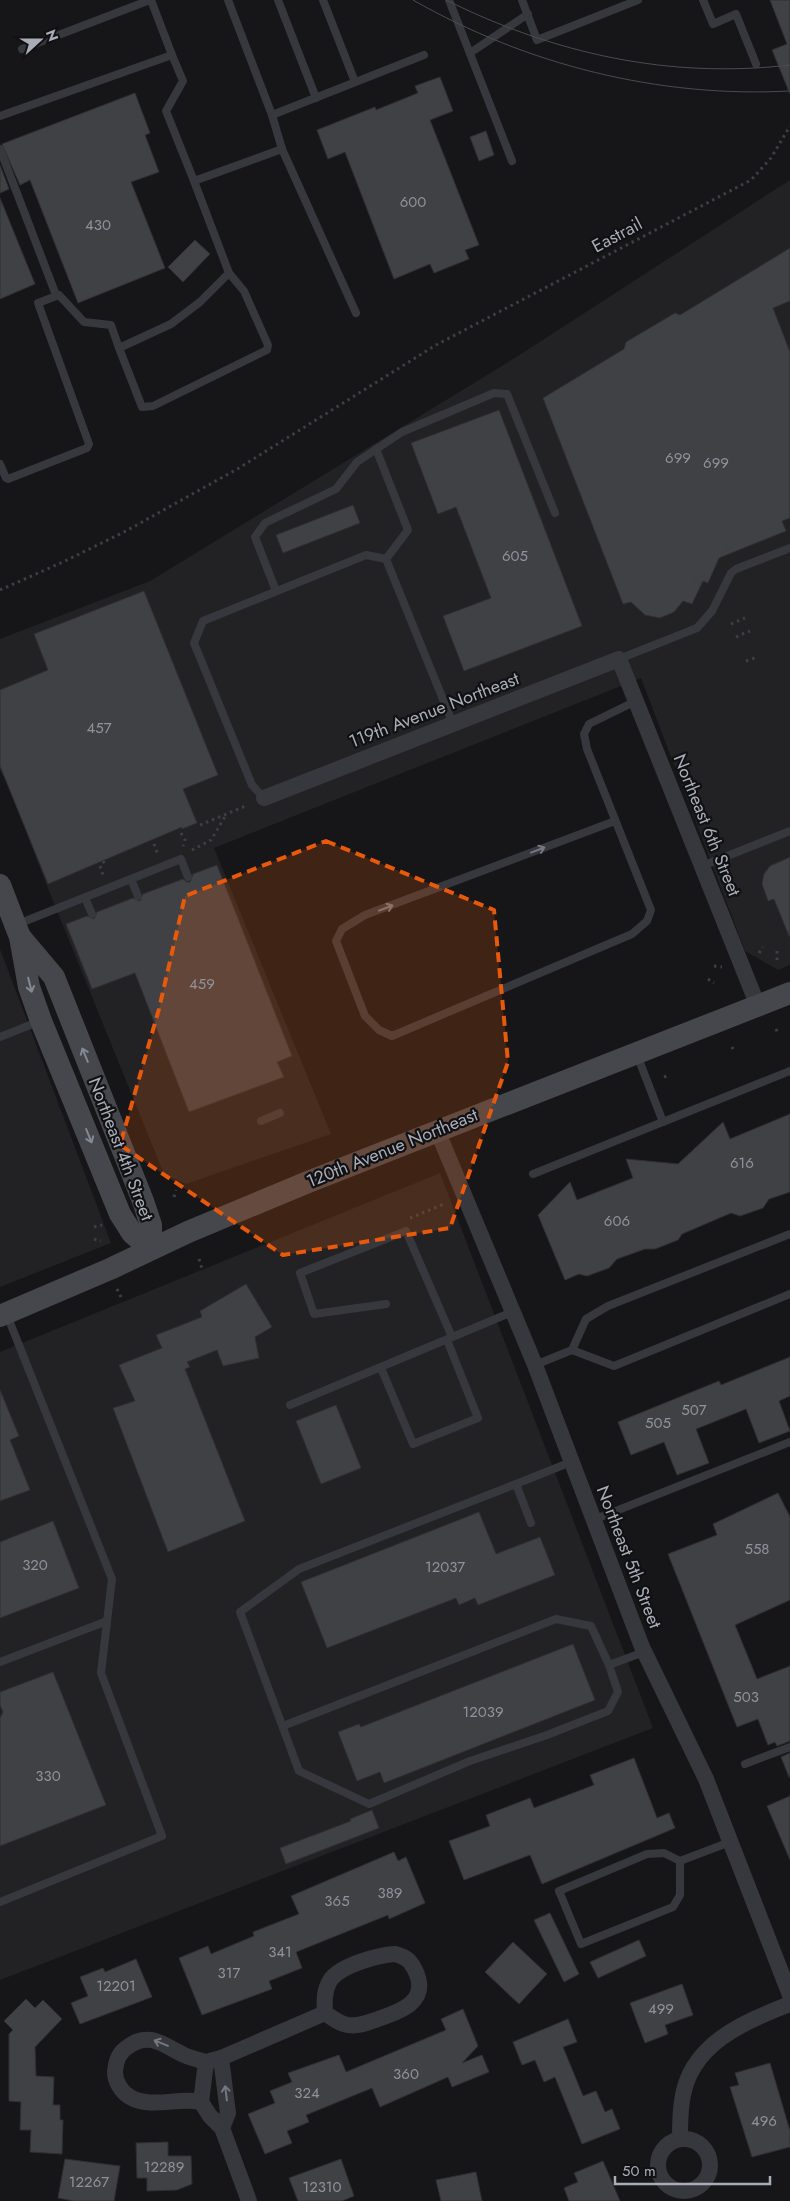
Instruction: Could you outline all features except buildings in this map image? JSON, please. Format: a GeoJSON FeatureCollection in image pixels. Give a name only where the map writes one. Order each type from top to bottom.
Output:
{"type":"FeatureCollection","features":[{"type":"Feature","properties":{"kind":"main road","name":"Northeast 4th Street"},"geometry":{"type":"LineString","coordinates":[[0,885],[18,931],[29,987],[41,1021],[120,1214],[132,1233],[151,1249]]}},
{"type":"Feature","properties":{"kind":"main road","name":"Northeast 4th Street"},"geometry":{"type":"LineString","coordinates":[[18,931],[54,977],[143,1201],[151,1225],[151,1249]]}},
{"type":"Feature","properties":{"kind":"main road","name":"120th Avenue Northeast"},"geometry":{"type":"LineString","coordinates":[[3,1315],[308,1182],[790,993]]}},
{"type":"Feature","properties":{"kind":"street","name":"Northeast 6th Street"},"geometry":{"type":"LineString","coordinates":[[619,659],[758,1006]]}},
{"type":"Feature","properties":{"kind":"street","name":"119th Avenue Northeast"},"geometry":{"type":"LineString","coordinates":[[264,798],[619,659]]}},
{"type":"Feature","properties":{"kind":"street","name":"Northeast 5th Street"},"geometry":{"type":"LineString","coordinates":[[437,1130],[535,1365],[644,1652],[706,1779],[790,1995]]}},
{"type":"Feature","properties":{"kind":"street"},"geometry":{"type":"LineString","coordinates":[[395,1954],[406,1957],[417,1975],[420,1984],[417,1996],[409,2007],[400,2011],[360,2026],[348,2025],[325,2013],[326,1988],[332,1978],[342,1970],[381,1955],[395,1954]]}},
{"type":"Feature","properties":{"kind":"street"},"geometry":{"type":"LineString","coordinates":[[680,2139],[682,2100],[688,2079],[699,2059],[722,2037],[739,2026],[790,2004]]}},
{"type":"Feature","properties":{"kind":"street"},"geometry":{"type":"LineString","coordinates":[[249,2201],[222,2128],[210,2116],[201,2102],[187,2099],[161,2102],[146,2101],[130,2097],[120,2088],[115,2076],[116,2063],[122,2051],[134,2043],[148,2038],[165,2043],[185,2056],[213,2060],[325,2013]]}},
{"type":"Feature","properties":{"kind":"street"},"geometry":{"type":"LineString","coordinates":[[201,2102],[213,2060]]}},
{"type":"Feature","properties":{"kind":"street"},"geometry":{"type":"LineString","coordinates":[[213,2060],[228,2113],[222,2128]]}},
{"type":"Feature","properties":{"kind":"lane"},"geometry":{"type":"LineString","coordinates":[[0,464],[6,478],[8,478],[89,446],[38,303],[59,295],[84,322],[111,325],[142,407],[147,408],[262,354],[267,350],[268,345],[244,291],[229,273],[166,111],[182,81],[150,0],[22,49]]}},
{"type":"Feature","properties":{"kind":"lane"},"geometry":{"type":"LineString","coordinates":[[228,0],[272,115],[282,149],[356,313]]}},
{"type":"Feature","properties":{"kind":"lane"},"geometry":{"type":"LineString","coordinates":[[278,0],[316,98]]}},
{"type":"Feature","properties":{"kind":"lane"},"geometry":{"type":"LineString","coordinates":[[322,0],[355,82]]}},
{"type":"Feature","properties":{"kind":"lane"},"geometry":{"type":"LineString","coordinates":[[449,0],[512,161]]}},
{"type":"Feature","properties":{"kind":"lane"},"geometry":{"type":"LineString","coordinates":[[522,0],[537,40],[638,0]]}},
{"type":"Feature","properties":{"kind":"lane"},"geometry":{"type":"LineString","coordinates":[[703,0],[713,24],[736,14],[756,64]]}},
{"type":"Feature","properties":{"kind":"lane"},"geometry":{"type":"LineString","coordinates":[[470,53],[528,14]]}},
{"type":"Feature","properties":{"kind":"lane"},"geometry":{"type":"LineString","coordinates":[[0,116],[172,54]]}},
{"type":"Feature","properties":{"kind":"lane"},"geometry":{"type":"LineString","coordinates":[[272,115],[424,55]]}},
{"type":"Feature","properties":{"kind":"lane"},"geometry":{"type":"LineString","coordinates":[[0,149],[56,296]]}},
{"type":"Feature","properties":{"kind":"lane"},"geometry":{"type":"LineString","coordinates":[[194,181],[282,149]]}},
{"type":"Feature","properties":{"kind":"lane"},"geometry":{"type":"LineString","coordinates":[[120,348],[171,324],[200,302],[229,273]]}},
{"type":"Feature","properties":{"kind":"lane"},"geometry":{"type":"LineString","coordinates":[[276,591],[255,537],[265,523],[336,489],[357,462],[402,432],[494,393],[507,394],[555,513]]}},
{"type":"Feature","properties":{"kind":"lane"},"geometry":{"type":"LineString","coordinates":[[376,449],[408,530],[386,559]]}},
{"type":"Feature","properties":{"kind":"lane"},"geometry":{"type":"LineString","coordinates":[[619,659],[697,628],[706,620],[731,574],[736,569],[790,548]]}},
{"type":"Feature","properties":{"kind":"lane"},"geometry":{"type":"LineString","coordinates":[[264,798],[252,785],[194,643],[203,621],[366,555],[386,559]]}},
{"type":"Feature","properties":{"kind":"lane"},"geometry":{"type":"LineString","coordinates":[[386,559],[453,724]]}},
{"type":"Feature","properties":{"kind":"lane"},"geometry":{"type":"LineString","coordinates":[[615,821],[365,915],[342,929],[336,941],[365,1016],[379,1030],[392,1036],[632,934],[647,921],[651,910],[587,749],[584,734],[589,724],[636,701]]}},
{"type":"Feature","properties":{"kind":"lane"},"geometry":{"type":"LineString","coordinates":[[702,866],[790,831]]}},
{"type":"Feature","properties":{"kind":"lane"},"geometry":{"type":"LineString","coordinates":[[18,931],[85,898],[181,859],[188,877]]}},
{"type":"Feature","properties":{"kind":"lane"},"geometry":{"type":"LineString","coordinates":[[132,879],[138,896]]}},
{"type":"Feature","properties":{"kind":"lane"},"geometry":{"type":"LineString","coordinates":[[85,898],[92,914]]}},
{"type":"Feature","properties":{"kind":"lane"},"geometry":{"type":"LineString","coordinates":[[0,1036],[41,1021]]}},
{"type":"Feature","properties":{"kind":"lane"},"geometry":{"type":"LineString","coordinates":[[636,1054],[663,1122]]}},
{"type":"Feature","properties":{"kind":"lane"},"geometry":{"type":"LineString","coordinates":[[533,1174],[790,1071]]}},
{"type":"Feature","properties":{"kind":"lane"},"geometry":{"type":"LineString","coordinates":[[262,1121],[280,1113]]}},
{"type":"Feature","properties":{"kind":"lane"},"geometry":{"type":"LineString","coordinates":[[381,1368],[413,1444],[478,1418],[450,1339],[406,1231],[300,1273],[314,1314],[386,1304]]}},
{"type":"Feature","properties":{"kind":"lane"},"geometry":{"type":"LineString","coordinates":[[572,1350],[586,1319],[608,1306],[790,1234]]}},
{"type":"Feature","properties":{"kind":"lane"},"geometry":{"type":"LineString","coordinates":[[535,1365],[572,1350],[614,1366],[790,1294]]}},
{"type":"Feature","properties":{"kind":"lane"},"geometry":{"type":"LineString","coordinates":[[290,1405],[512,1312]]}},
{"type":"Feature","properties":{"kind":"lane"},"geometry":{"type":"LineString","coordinates":[[0,1902],[162,1836],[101,1673],[112,1579],[3,1315]]}},
{"type":"Feature","properties":{"kind":"lane"},"geometry":{"type":"LineString","coordinates":[[593,1520],[790,1442]]}},
{"type":"Feature","properties":{"kind":"lane"},"geometry":{"type":"LineString","coordinates":[[283,1726],[556,1619],[592,1626],[618,1692],[608,1711],[547,1735],[470,1761],[369,1804],[299,1771],[240,1612],[299,1569],[571,1462]]}},
{"type":"Feature","properties":{"kind":"lane"},"geometry":{"type":"LineString","coordinates":[[516,1484],[531,1523]]}},
{"type":"Feature","properties":{"kind":"lane"},"geometry":{"type":"LineString","coordinates":[[0,1662],[108,1621]]}},
{"type":"Feature","properties":{"kind":"lane"},"geometry":{"type":"LineString","coordinates":[[609,1666],[644,1652]]}},
{"type":"Feature","properties":{"kind":"lane"},"geometry":{"type":"LineString","coordinates":[[745,1764],[790,1747]]}},
{"type":"Feature","properties":{"kind":"lane"},"geometry":{"type":"LineString","coordinates":[[680,1861],[680,1895],[673,1907],[581,1944],[559,1891],[647,1854],[664,1853],[680,1861],[730,1842]]}},
{"type":"Feature","properties":{"kind":"path","name":"Eastrail"},"geometry":{"type":"LineString","coordinates":[[0,590],[64,562],[239,468],[436,345],[751,180],[771,158],[788,133],[790,126]]}},
{"type":"Feature","properties":{"kind":"path"},"geometry":{"type":"LineString","coordinates":[[726,543],[729,550]]}},
{"type":"Feature","properties":{"kind":"path"},"geometry":{"type":"LineString","coordinates":[[693,580],[704,585]]}},
{"type":"Feature","properties":{"kind":"path"},"geometry":{"type":"LineString","coordinates":[[731,624],[745,618]]}},
{"type":"Feature","properties":{"kind":"path"},"geometry":{"type":"LineString","coordinates":[[736,637],[750,631]]}},
{"type":"Feature","properties":{"kind":"path"},"geometry":{"type":"LineString","coordinates":[[746,661],[757,657]]}},
{"type":"Feature","properties":{"kind":"path"},"geometry":{"type":"LineString","coordinates":[[200,825],[264,798]]}},
{"type":"Feature","properties":{"kind":"path"},"geometry":{"type":"LineString","coordinates":[[208,842],[226,814]]}},
{"type":"Feature","properties":{"kind":"path"},"geometry":{"type":"LineString","coordinates":[[758,952],[763,947]]}},
{"type":"Feature","properties":{"kind":"path"},"geometry":{"type":"LineString","coordinates":[[777,960],[778,950]]}},
{"type":"Feature","properties":{"kind":"path"},"geometry":{"type":"LineString","coordinates":[[714,966],[722,967]]}},
{"type":"Feature","properties":{"kind":"path"},"geometry":{"type":"LineString","coordinates":[[708,979],[714,983]]}},
{"type":"Feature","properties":{"kind":"path"},"geometry":{"type":"LineString","coordinates":[[664,1077],[669,1075]]}},
{"type":"Feature","properties":{"kind":"path"},"geometry":{"type":"LineString","coordinates":[[174,1197],[176,1190]]}},
{"type":"Feature","properties":{"kind":"path"},"geometry":{"type":"LineString","coordinates":[[411,1217],[444,1204]]}},
{"type":"Feature","properties":{"kind":"path"},"geometry":{"type":"LineString","coordinates":[[94,1227],[102,1225]]}},
{"type":"Feature","properties":{"kind":"path"},"geometry":{"type":"LineString","coordinates":[[94,1239],[101,1241]]}},
{"type":"Feature","properties":{"kind":"path"},"geometry":{"type":"LineString","coordinates":[[199,1259],[202,1269]]}},
{"type":"Feature","properties":{"kind":"highlighted area"},"geometry":{"type":"Polygon","coordinates":[[[326,841],[494,910],[508,1062],[450,1228],[283,1255],[120,1145],[159,1009],[185,896],[326,841]]]}},
{"type":"Feature","properties":{"kind":"shaded area"},"geometry":{"type":"Polygon","coordinates":[[[790,180],[790,965],[778,970],[745,951],[641,678],[214,848],[331,1134],[186,1184],[164,1174],[6,780],[0,770],[0,639],[150,581],[518,356],[790,180]]]}},
{"type":"Feature","properties":{"kind":"shaded area"},"geometry":{"type":"Polygon","coordinates":[[[0,949],[111,1243],[0,1287],[0,949]]]}},
{"type":"Feature","properties":{"kind":"shaded area"},"geometry":{"type":"Polygon","coordinates":[[[440,1173],[653,1728],[0,1980],[0,1352],[440,1173]]]}},
{"type":"Feature","properties":{"kind":"tram line"},"geometry":{"type":"LineString","coordinates":[[413,0],[457,23],[502,43],[595,73],[692,89],[741,92],[790,91]]}},
{"type":"Feature","properties":{"kind":"tram line"},"geometry":{"type":"LineString","coordinates":[[446,0],[487,19],[529,35],[571,48],[614,58],[657,65],[701,68],[790,65]]}}]}
